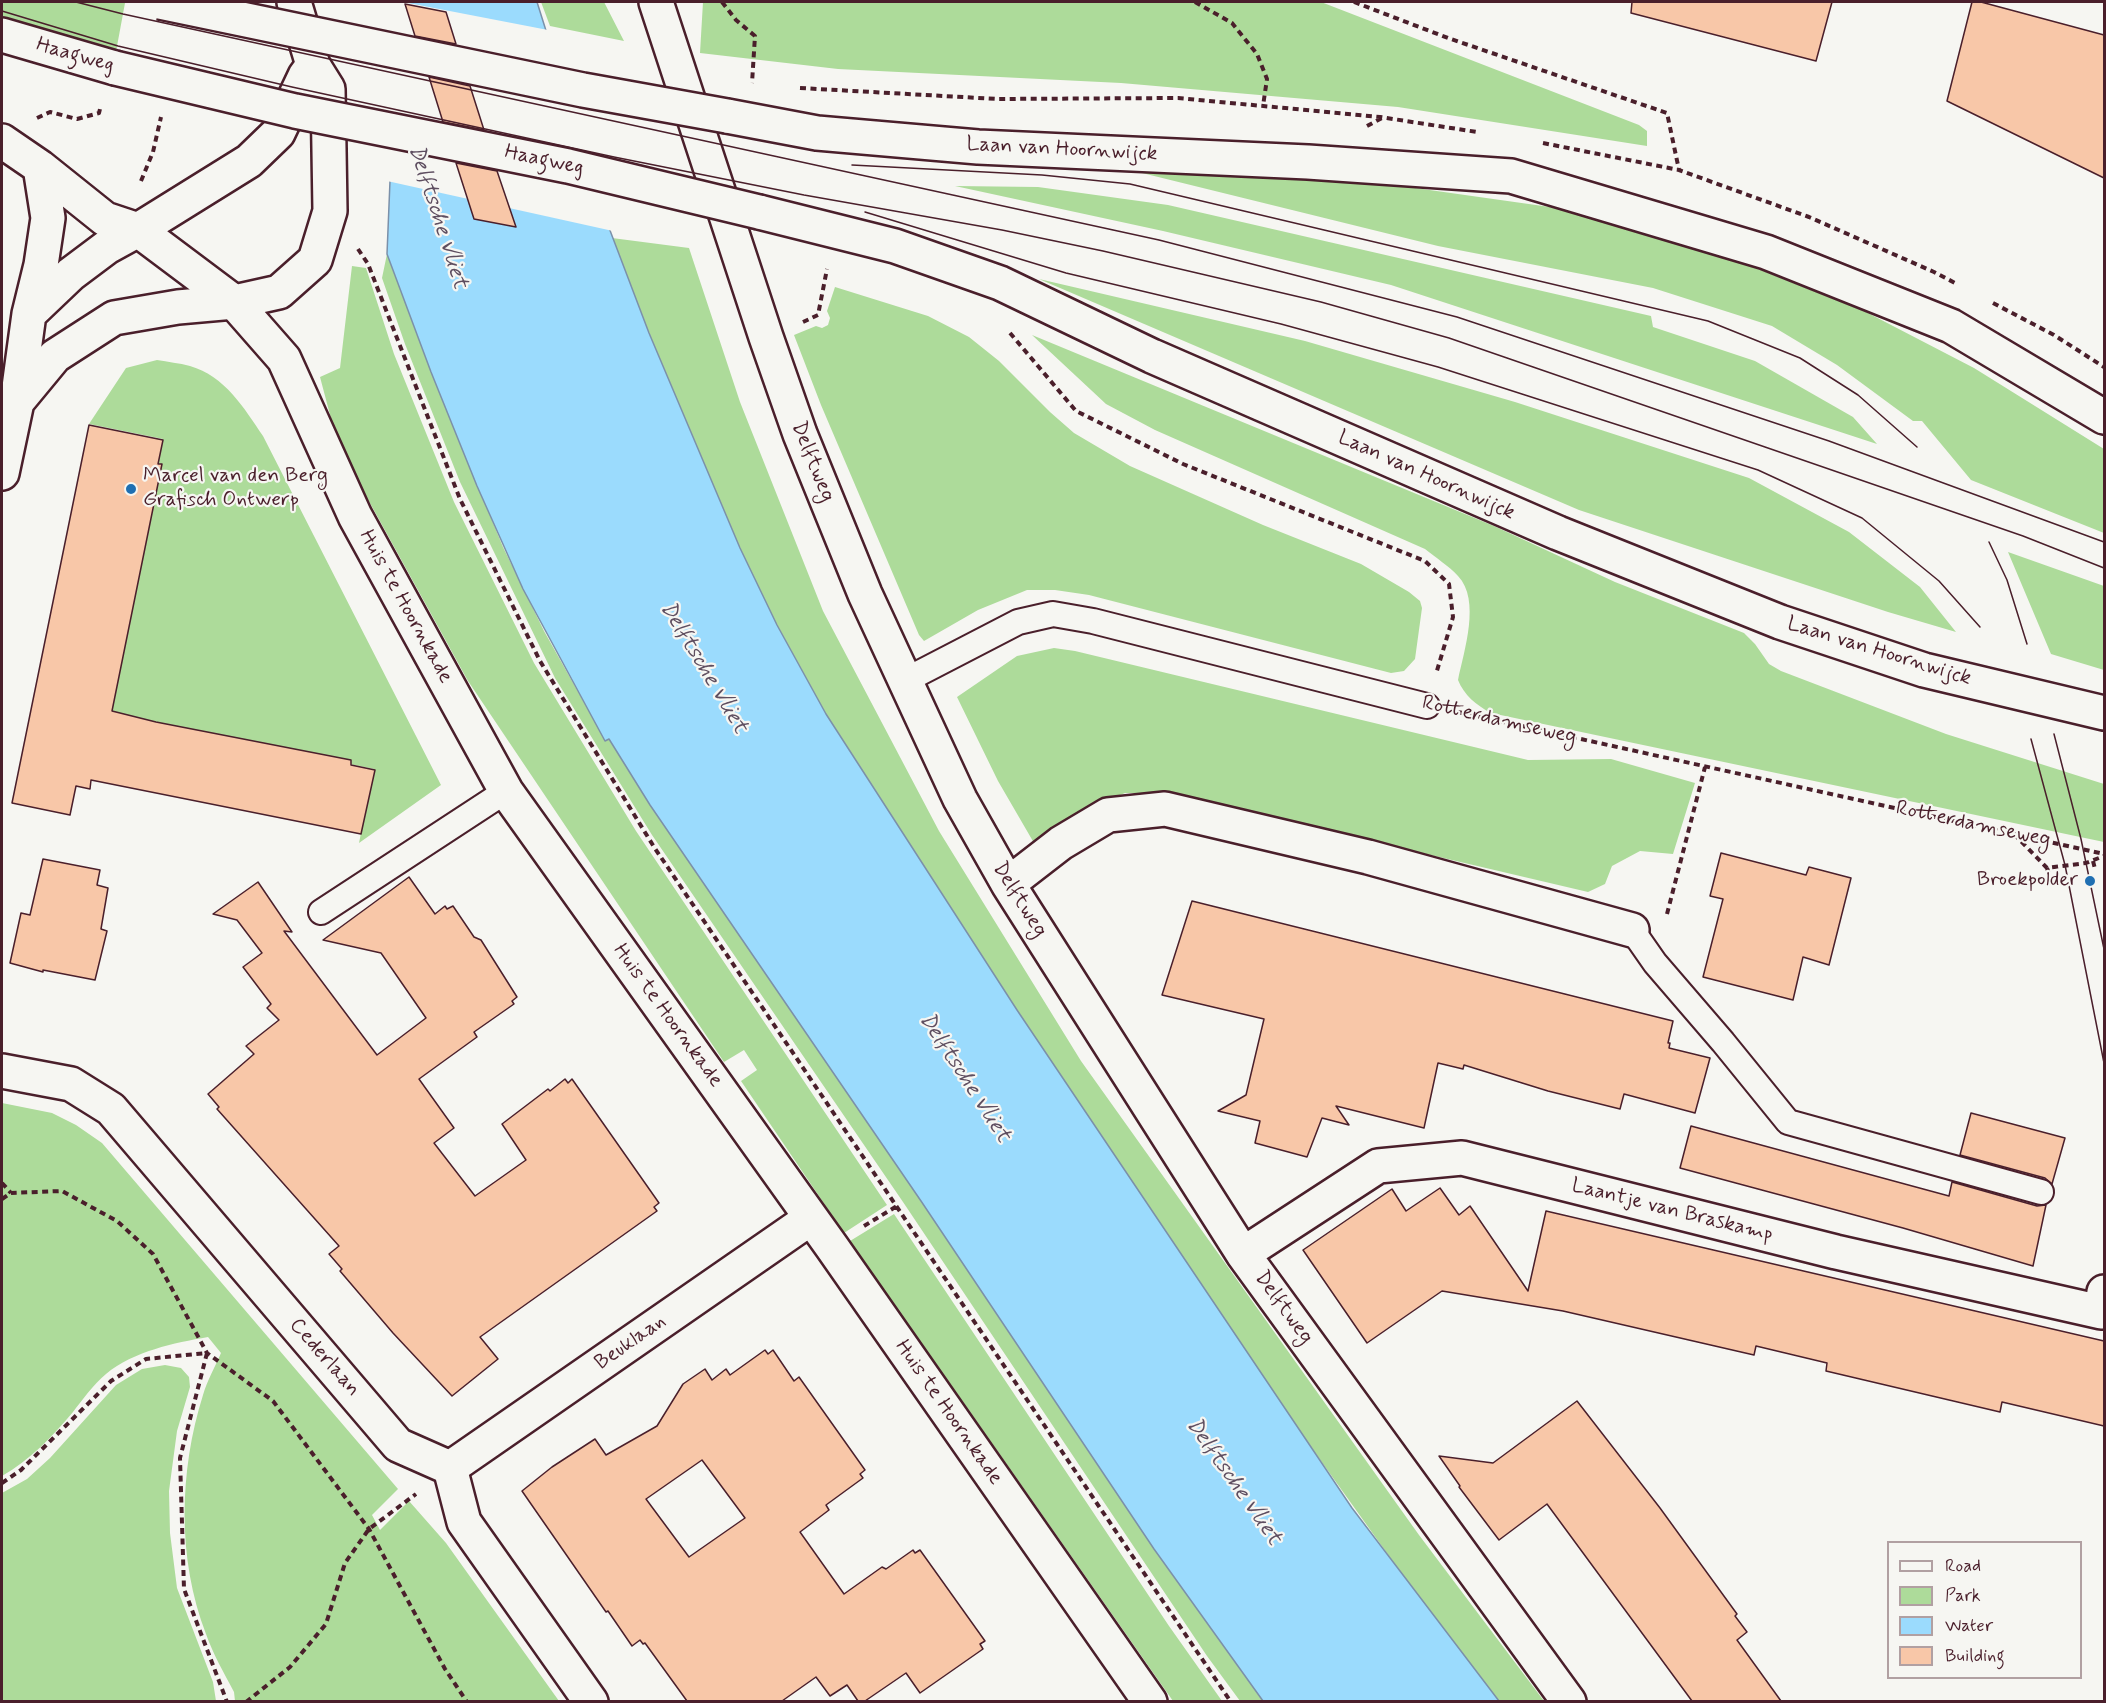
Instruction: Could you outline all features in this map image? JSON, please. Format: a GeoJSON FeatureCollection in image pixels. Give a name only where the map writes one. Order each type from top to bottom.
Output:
{"type":"FeatureCollection","features":[{"type":"Feature","properties":{"kind":"street","name":"Laan van Hoornwijck"},"geometry":{"type":"LineString","coordinates":[[160,2],[583,90],[817,133],[978,147],[1308,162],[1511,176],[1767,252],[1951,326],[2104,417]]}},
{"type":"Feature","properties":{"kind":"street"},"geometry":{"type":"LineString","coordinates":[[17,402],[55,356],[114,318],[178,307],[234,302],[279,292],[315,260],[330,211],[328,89],[313,65],[294,2]]}},
{"type":"Feature","properties":{"kind":"street","name":"Delftweg"},"geometry":{"type":"LineString","coordinates":[[656,2],[800,434],[865,594],[960,799],[1008,884],[1243,1254],[1569,1701]]}},
{"type":"Feature","properties":{"kind":"street","name":"Haagweg"},"geometry":{"type":"LineString","coordinates":[[2,35],[115,68],[295,111],[568,166],[759,212]]}},
{"type":"Feature","properties":{"kind":"street"},"geometry":{"type":"LineString","coordinates":[[29,314],[79,268],[107,247],[249,161],[278,132],[305,76],[313,65]]}},
{"type":"Feature","properties":{"kind":"street"},"geometry":{"type":"LineString","coordinates":[[2,141],[40,167],[105,219],[138,230],[234,302]]}},
{"type":"Feature","properties":{"kind":"street"},"geometry":{"type":"LineString","coordinates":[[2,473],[17,402],[29,314],[41,265],[48,218],[40,167]]}},
{"type":"Feature","properties":{"kind":"street","name":"Laan van Hoornwijck"},"geometry":{"type":"LineString","coordinates":[[759,212],[895,246],[1000,283],[1152,356],[1536,524],[1780,622],[1924,670],[2104,713]]}},
{"type":"Feature","properties":{"kind":"street","name":"Huis te Hoornkade"},"geometry":{"type":"LineString","coordinates":[[234,302],[284,359],[355,516],[506,791],[811,1218],[1150,1701]]}},
{"type":"Feature","properties":{"kind":"street"},"geometry":{"type":"LineString","coordinates":[[1008,884],[1061,843],[1108,815],[1165,809],[1368,857],[1632,930]]}},
{"type":"Feature","properties":{"kind":"street","name":"Cederlaan"},"geometry":{"type":"LineString","coordinates":[[2,1071],[71,1084],[111,1109],[398,1445],[450,1468]]}},
{"type":"Feature","properties":{"kind":"street","name":"Laantje van Braskamp"},"geometry":{"type":"LineString","coordinates":[[1243,1254],[1378,1166],[1462,1158],[1836,1252],[2101,1312],[2104,1292]]}},
{"type":"Feature","properties":{"kind":"street","name":"Beuklaan"},"geometry":{"type":"LineString","coordinates":[[450,1468],[811,1218]]}},
{"type":"Feature","properties":{"kind":"street"},"geometry":{"type":"LineString","coordinates":[[450,1468],[465,1522],[591,1701]]}},
{"type":"Feature","properties":{"kind":"lane","name":"Rotterdamseweg"},"geometry":{"type":"LineString","coordinates":[[906,680],[1018,622],[1053,614],[1093,621],[1427,706]]}},
{"type":"Feature","properties":{"kind":"lane"},"geometry":{"type":"LineString","coordinates":[[321,912],[506,791]]}},
{"type":"Feature","properties":{"kind":"lane"},"geometry":{"type":"LineString","coordinates":[[1632,930],[1655,963],[1724,1041],[1788,1122],[2042,1192]]}},
{"type":"Feature","properties":{"kind":"path"},"geometry":{"type":"LineString","coordinates":[[723,2],[736,20],[755,36],[752,84]]}},
{"type":"Feature","properties":{"kind":"path"},"geometry":{"type":"LineString","coordinates":[[1195,2],[1232,23],[1257,54],[1267,79],[1263,106]]}},
{"type":"Feature","properties":{"kind":"path"},"geometry":{"type":"LineString","coordinates":[[1354,2],[1448,38],[1667,113],[1679,170],[1533,141]]}},
{"type":"Feature","properties":{"kind":"path"},"geometry":{"type":"LineString","coordinates":[[798,87],[997,99],[1178,98],[1380,117],[1487,134]]}},
{"type":"Feature","properties":{"kind":"path"},"geometry":{"type":"LineString","coordinates":[[50,112],[77,119],[99,113],[103,98]]}},
{"type":"Feature","properties":{"kind":"path"},"geometry":{"type":"LineString","coordinates":[[330,211],[368,264],[460,499],[540,662],[660,856],[1231,1701]]}},
{"type":"Feature","properties":{"kind":"path"},"geometry":{"type":"LineString","coordinates":[[812,318],[818,315],[828,262]]}},
{"type":"Feature","properties":{"kind":"path"},"geometry":{"type":"LineString","coordinates":[[1005,328],[1076,411],[1183,464],[1425,561],[1449,584],[1453,617],[1427,706]]}},
{"type":"Feature","properties":{"kind":"path","name":"Rotterdamseweg"},"geometry":{"type":"LineString","coordinates":[[1427,706],[2104,855]]}},
{"type":"Feature","properties":{"kind":"path"},"geometry":{"type":"LineString","coordinates":[[1655,963],[1705,766]]}},
{"type":"Feature","properties":{"kind":"path"},"geometry":{"type":"LineString","coordinates":[[2013,834],[2047,867],[2049,874]]}},
{"type":"Feature","properties":{"kind":"path"},"geometry":{"type":"LineString","coordinates":[[2047,867],[2093,861],[2104,855]]}},
{"type":"Feature","properties":{"kind":"path"},"geometry":{"type":"LineString","coordinates":[[2093,861],[2095,869]]}},
{"type":"Feature","properties":{"kind":"path"},"geometry":{"type":"LineString","coordinates":[[2,1183],[11,1193]]}},
{"type":"Feature","properties":{"kind":"path"},"geometry":{"type":"LineString","coordinates":[[2,1199],[11,1193],[62,1191],[117,1221],[153,1254],[207,1353],[273,1401],[369,1529],[445,1669],[467,1701]]}},
{"type":"Feature","properties":{"kind":"path"},"geometry":{"type":"LineString","coordinates":[[2,1483],[21,1470],[111,1381],[146,1359],[207,1353]]}},
{"type":"Feature","properties":{"kind":"path"},"geometry":{"type":"LineString","coordinates":[[207,1353],[180,1458],[183,1589],[227,1701]]}},
{"type":"Feature","properties":{"kind":"path"},"geometry":{"type":"LineString","coordinates":[[246,1701],[290,1667],[326,1624],[345,1563],[369,1529],[450,1468]]}},
{"type":"Feature","properties":{"kind":"green space"},"geometry":{"type":"Polygon","coordinates":[[[2,2],[125,3],[115,57],[2,22],[2,2]]]}},
{"type":"Feature","properties":{"kind":"green space"},"geometry":{"type":"Polygon","coordinates":[[[541,2],[604,2],[624,41],[550,26],[541,2]]]}},
{"type":"Feature","properties":{"kind":"green space"},"geometry":{"type":"Polygon","coordinates":[[[703,2],[1321,2],[1639,125],[1647,131],[1647,146],[1398,107],[1121,83],[838,69],[700,53],[703,2]]]}},
{"type":"Feature","properties":{"kind":"green space"},"geometry":{"type":"Polygon","coordinates":[[[1156,167],[1380,183],[1557,208],[1728,257],[1866,312],[1974,368],[2104,449],[2104,533],[1971,480],[1922,421],[1913,421],[1837,365],[1772,326],[1653,288],[1438,246],[1142,173],[1156,167]]]}},
{"type":"Feature","properties":{"kind":"green space"},"geometry":{"type":"Polygon","coordinates":[[[955,186],[1038,187],[1168,205],[1651,316],[1653,327],[1755,361],[1853,417],[1877,444],[1391,285],[1163,231],[955,186]]]}},
{"type":"Feature","properties":{"kind":"green space"},"geometry":{"type":"Polygon","coordinates":[[[612,238],[689,248],[740,402],[823,611],[939,831],[1081,1061],[1419,1535],[1544,1701],[1497,1701],[1429,1612],[1283,1408],[1017,1010],[826,714],[770,612],[740,548],[649,333],[612,238]]]}},
{"type":"Feature","properties":{"kind":"green space"},"geometry":{"type":"Polygon","coordinates":[[[387,254],[431,372],[503,547],[544,631],[605,740],[609,739],[650,805],[921,1201],[1154,1549],[1263,1701],[1240,1701],[1207,1656],[903,1202],[652,835],[555,678],[460,482],[405,344],[382,278],[387,254]]]}},
{"type":"Feature","properties":{"kind":"green space"},"geometry":{"type":"Polygon","coordinates":[[[352,266],[366,268],[394,354],[454,502],[534,663],[636,831],[887,1205],[844,1233],[741,1081],[757,1070],[744,1050],[724,1062],[468,681],[338,445],[320,377],[340,368],[352,266]]]}},
{"type":"Feature","properties":{"kind":"green space"},"geometry":{"type":"Polygon","coordinates":[[[1039,279],[1305,341],[1515,402],[1749,478],[1849,532],[1920,587],[1956,632],[1888,612],[1579,510],[1039,279]]]}},
{"type":"Feature","properties":{"kind":"green space"},"geometry":{"type":"Polygon","coordinates":[[[835,287],[928,316],[969,337],[999,361],[1074,433],[1130,466],[1263,525],[1361,564],[1409,592],[1420,601],[1422,608],[1415,659],[1404,671],[1391,673],[1089,595],[1055,590],[1027,590],[978,610],[924,641],[919,635],[821,405],[794,335],[816,326],[822,328],[828,325],[830,318],[827,311],[835,287]]]}},
{"type":"Feature","properties":{"kind":"green space"},"geometry":{"type":"Polygon","coordinates":[[[1032,335],[1494,526],[1615,582],[1744,633],[1769,664],[1781,671],[1946,734],[2104,784],[2104,842],[1491,713],[1471,699],[1458,680],[1467,641],[1469,598],[1465,586],[1447,565],[1425,549],[1155,430],[1106,404],[1032,335]]]}},
{"type":"Feature","properties":{"kind":"green space"},"geometry":{"type":"Polygon","coordinates":[[[157,360],[190,366],[214,377],[249,415],[263,436],[441,785],[359,843],[374,769],[106,715],[163,439],[89,424],[126,368],[157,360]]]}},
{"type":"Feature","properties":{"kind":"green space"},"geometry":{"type":"Polygon","coordinates":[[[2008,552],[2104,586],[2104,670],[2051,654],[2008,552]]]}},
{"type":"Feature","properties":{"kind":"green space"},"geometry":{"type":"Polygon","coordinates":[[[1054,648],[1075,651],[1528,760],[1611,759],[1695,783],[1673,854],[1640,851],[1612,866],[1605,884],[1588,892],[1167,793],[1125,793],[1103,802],[1034,843],[998,781],[957,697],[1017,656],[1054,648]]]}},
{"type":"Feature","properties":{"kind":"green space"},"geometry":{"type":"Polygon","coordinates":[[[2,1103],[52,1113],[76,1125],[102,1143],[398,1489],[372,1515],[380,1530],[409,1501],[446,1543],[559,1701],[235,1701],[234,1692],[206,1634],[190,1576],[186,1545],[186,1484],[189,1454],[203,1395],[221,1353],[208,1337],[155,1349],[117,1366],[97,1383],[40,1447],[2,1476],[2,1103]]]}},
{"type":"Feature","properties":{"kind":"green space"},"geometry":{"type":"Polygon","coordinates":[[[894,1214],[1169,1626],[1222,1701],[1173,1701],[850,1241],[894,1214]]]}},
{"type":"Feature","properties":{"kind":"green space"},"geometry":{"type":"Polygon","coordinates":[[[165,1365],[181,1368],[189,1377],[190,1387],[177,1431],[169,1491],[170,1533],[177,1588],[213,1682],[216,1701],[2,1701],[2,1493],[27,1479],[50,1458],[116,1385],[142,1369],[165,1365]]]}},
{"type":"Feature","properties":{"kind":"water","name":"Delftsche Vliet"},"geometry":{"type":"Polygon","coordinates":[[[330,2],[537,2],[603,212],[649,333],[740,548],[777,625],[826,714],[1017,1010],[1352,1508],[1499,1701],[1263,1701],[1154,1549],[921,1201],[650,805],[609,739],[605,741],[523,589],[477,486],[387,254],[390,181],[330,2]]]}},
{"type":"Feature","properties":{"kind":"pier"},"geometry":{"type":"Polygon","coordinates":[[[327,2],[403,2],[548,30],[613,231],[387,181],[368,135],[345,67],[327,2]]]}},
{"type":"Feature","properties":{"kind":"building"},"geometry":{"type":"Polygon","coordinates":[[[1632,2],[1832,2],[1816,61],[1631,13],[1632,2]]]}},
{"type":"Feature","properties":{"kind":"building"},"geometry":{"type":"Polygon","coordinates":[[[1972,2],[1981,2],[2104,35],[2104,178],[1947,101],[1972,2]]]}},
{"type":"Feature","properties":{"kind":"building"},"geometry":{"type":"Polygon","coordinates":[[[405,4],[446,12],[456,44],[415,36],[405,4]]]}},
{"type":"Feature","properties":{"kind":"building"},"geometry":{"type":"Polygon","coordinates":[[[429,77],[470,86],[484,130],[443,122],[429,77]]]}},
{"type":"Feature","properties":{"kind":"building"},"geometry":{"type":"Polygon","coordinates":[[[456,163],[497,171],[516,227],[474,219],[456,163]]]}},
{"type":"Feature","properties":{"kind":"building"},"geometry":{"type":"Polygon","coordinates":[[[89,425],[163,440],[158,464],[162,464],[112,711],[156,722],[351,760],[351,765],[375,770],[361,834],[91,780],[90,789],[76,786],[70,815],[12,803],[89,425]]]}},
{"type":"Feature","properties":{"kind":"building"},"geometry":{"type":"Polygon","coordinates":[[[1721,853],[1806,875],[1809,867],[1851,878],[1829,965],[1803,957],[1793,1000],[1703,977],[1723,899],[1710,896],[1721,853]]]}},
{"type":"Feature","properties":{"kind":"building"},"geometry":{"type":"Polygon","coordinates":[[[43,859],[100,870],[97,885],[108,888],[101,929],[107,931],[95,980],[43,970],[43,972],[10,963],[21,913],[30,915],[43,859]]]}},
{"type":"Feature","properties":{"kind":"building"},"geometry":{"type":"Polygon","coordinates":[[[409,877],[435,914],[445,906],[447,909],[453,906],[474,937],[481,940],[517,997],[512,1001],[514,1004],[474,1032],[477,1037],[419,1079],[454,1128],[434,1143],[475,1196],[526,1160],[502,1124],[548,1089],[550,1091],[565,1079],[568,1083],[572,1079],[659,1203],[654,1207],[657,1211],[480,1337],[498,1359],[452,1396],[393,1333],[340,1271],[342,1269],[329,1254],[339,1246],[217,1109],[219,1107],[208,1094],[254,1054],[246,1046],[279,1020],[267,1008],[271,1004],[243,967],[262,953],[237,920],[213,914],[258,882],[292,932],[284,931],[377,1055],[426,1018],[381,953],[323,940],[409,877]]]}},
{"type":"Feature","properties":{"kind":"building"},"geometry":{"type":"Polygon","coordinates":[[[1192,901],[1673,1021],[1669,1048],[1710,1058],[1695,1113],[1624,1094],[1620,1109],[1548,1091],[1464,1065],[1463,1069],[1438,1063],[1424,1128],[1336,1106],[1349,1125],[1322,1118],[1307,1157],[1255,1143],[1260,1121],[1218,1111],[1246,1095],[1264,1019],[1162,995],[1192,901]]]}},
{"type":"Feature","properties":{"kind":"building"},"geometry":{"type":"Polygon","coordinates":[[[1971,1113],[2065,1138],[2052,1184],[2045,1178],[1960,1155],[1971,1113]]]}},
{"type":"Feature","properties":{"kind":"building"},"geometry":{"type":"Polygon","coordinates":[[[1691,1126],[1949,1196],[1952,1182],[2037,1206],[2046,1205],[2033,1266],[1903,1228],[1680,1168],[1691,1126]]]}},
{"type":"Feature","properties":{"kind":"building"},"geometry":{"type":"Polygon","coordinates":[[[1440,1188],[1459,1215],[1470,1206],[1528,1291],[1546,1211],[2104,1341],[2104,1426],[2002,1402],[2000,1412],[1826,1371],[1827,1363],[1756,1346],[1754,1355],[1563,1311],[1442,1291],[1367,1343],[1303,1250],[1392,1189],[1406,1211],[1440,1188]]]}},
{"type":"Feature","properties":{"kind":"building"},"geometry":{"type":"Polygon","coordinates":[[[765,1350],[768,1354],[773,1350],[794,1381],[799,1377],[865,1470],[860,1474],[863,1478],[826,1505],[829,1510],[800,1532],[844,1594],[882,1567],[886,1569],[913,1550],[915,1553],[920,1550],[985,1641],[980,1644],[983,1649],[920,1693],[906,1673],[865,1701],[858,1701],[847,1685],[830,1696],[816,1677],[782,1701],[687,1701],[645,1643],[643,1644],[640,1640],[632,1646],[522,1491],[552,1467],[595,1439],[606,1455],[657,1426],[683,1384],[705,1369],[712,1380],[726,1369],[730,1375],[765,1350]],[[702,1460],[646,1499],[689,1557],[745,1518],[702,1460]]]}},
{"type":"Feature","properties":{"kind":"building"},"geometry":{"type":"Polygon","coordinates":[[[1577,1401],[1660,1508],[1737,1614],[1735,1616],[1747,1632],[1737,1640],[1781,1701],[1692,1701],[1547,1504],[1499,1540],[1439,1456],[1493,1463],[1577,1401]]]}},
{"type":"Feature","properties":{"kind":"tram line"},"geometry":{"type":"LineString","coordinates":[[76,2],[1159,240],[1457,317],[1829,441],[2104,542]]}},
{"type":"Feature","properties":{"kind":"tram line"},"geometry":{"type":"LineString","coordinates":[[2,11],[118,46],[292,87],[614,157],[1103,251],[1321,302],[1449,338],[2023,536],[2104,568]]}},
{"type":"Feature","properties":{"kind":"tram line"},"geometry":{"type":"LineString","coordinates":[[852,165],[1042,175],[1130,184],[1708,321],[1800,358],[1858,395],[1917,447]]}},
{"type":"Feature","properties":{"kind":"tram line"},"geometry":{"type":"LineString","coordinates":[[865,212],[1066,273],[1281,324],[1438,367],[1758,470],[1862,518],[1939,581],[1980,627]]}},
{"type":"Feature","properties":{"kind":"tram line"},"geometry":{"type":"LineString","coordinates":[[1989,542],[2007,580],[2027,644]]}},
{"type":"Feature","properties":{"kind":"tram line"},"geometry":{"type":"LineString","coordinates":[[2054,734],[2081,839],[2104,949]]}},
{"type":"Feature","properties":{"kind":"tram line"},"geometry":{"type":"LineString","coordinates":[[2031,739],[2065,865],[2104,1063]]}},
{"type":"Feature","properties":{"kind":"place","name":"Marcel van den Berg Grafisch Ontwerp"},"geometry":{"type":"Point","coordinates":[131,489]}},
{"type":"Feature","properties":{"kind":"place","name":"Broekpolder"},"geometry":{"type":"Point","coordinates":[2090,881]}}]}
